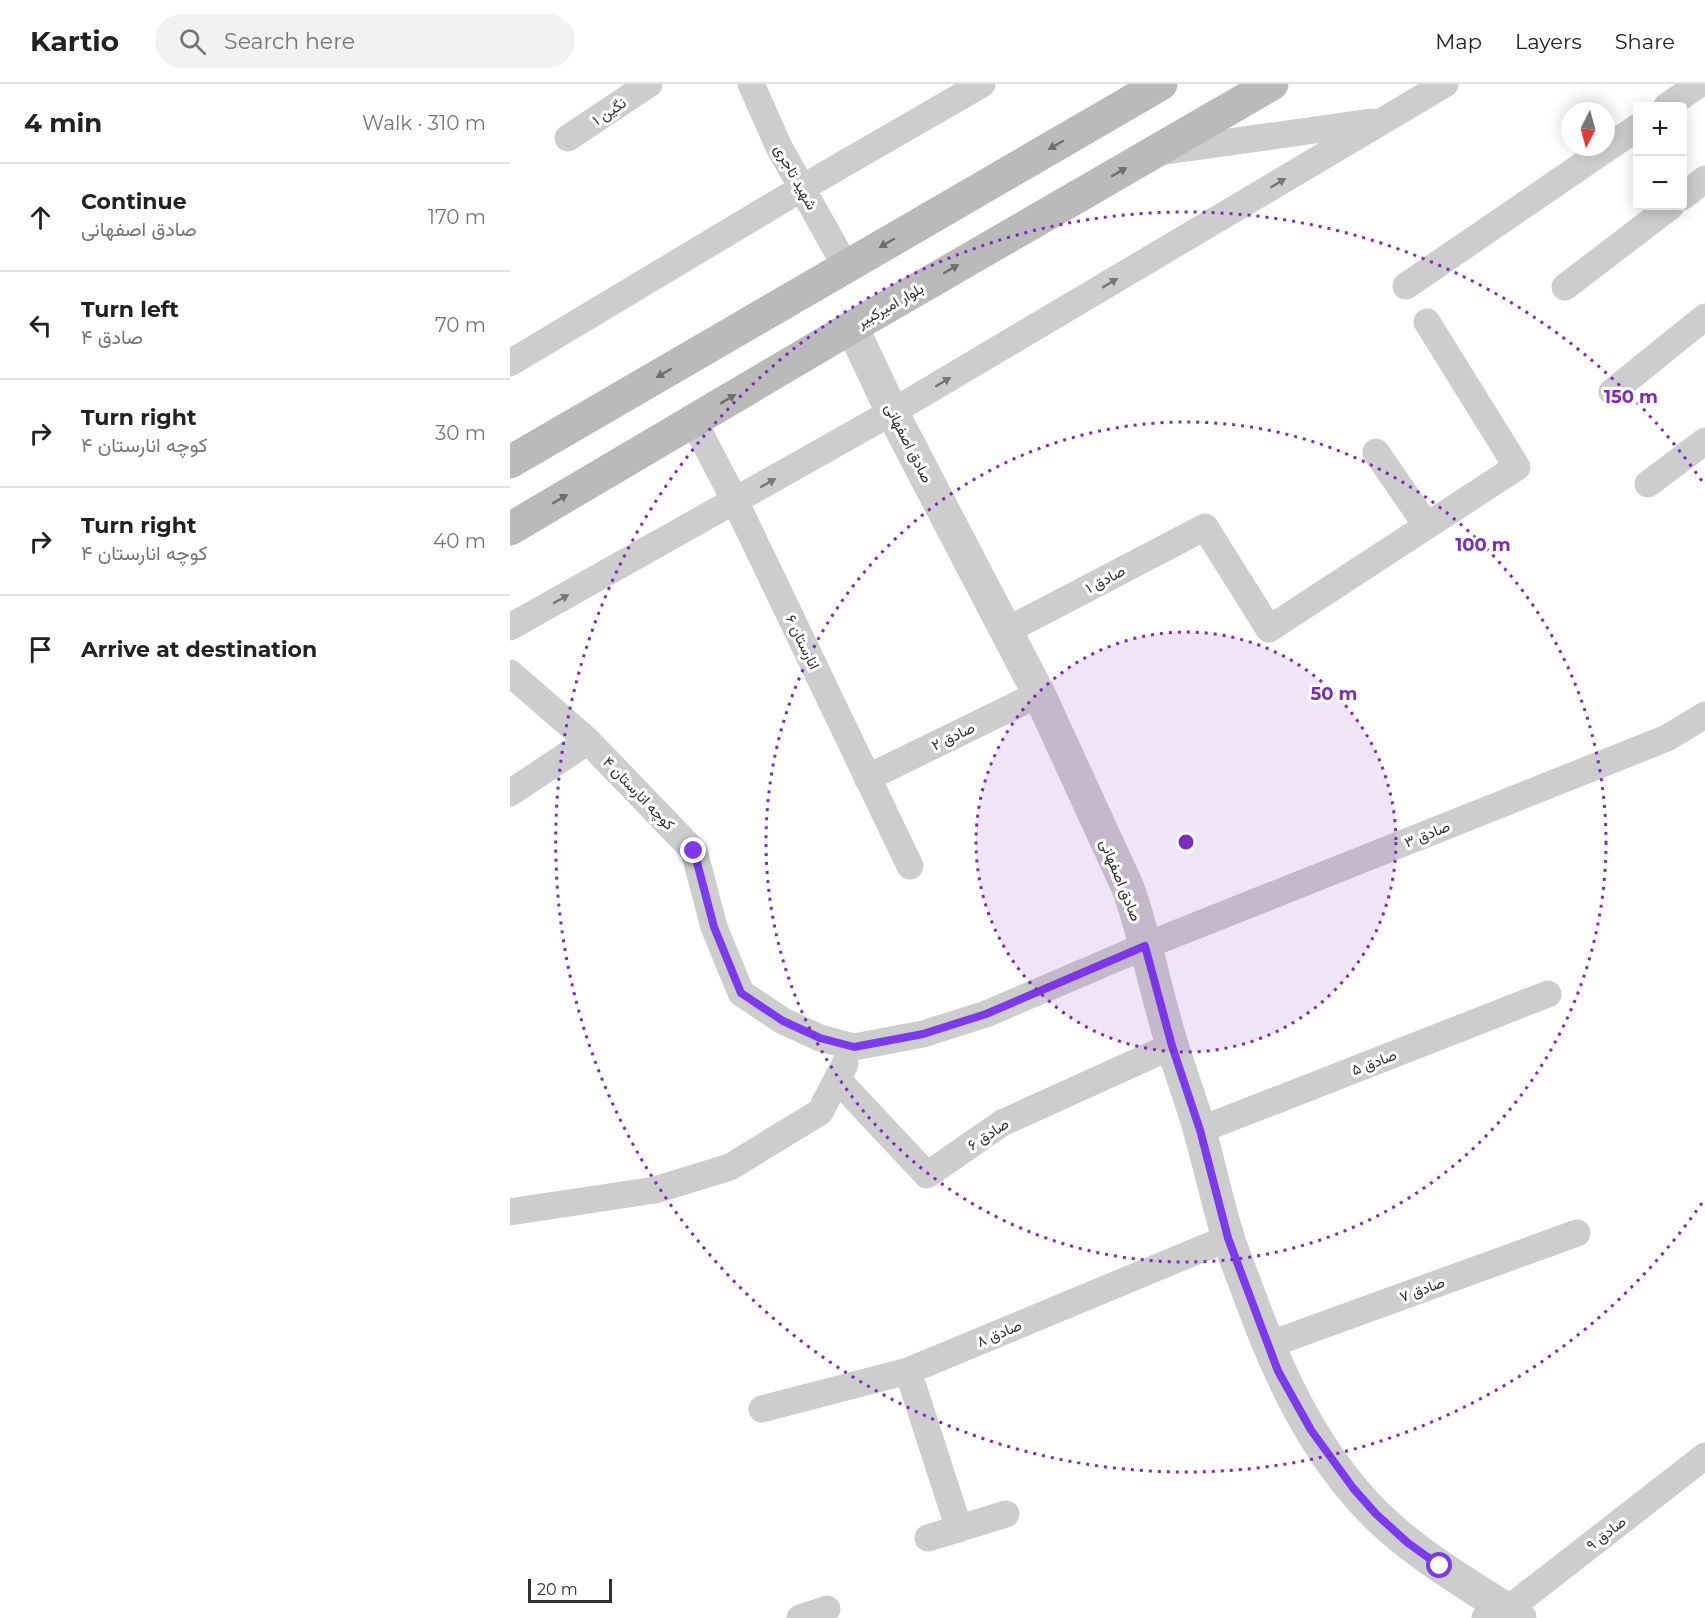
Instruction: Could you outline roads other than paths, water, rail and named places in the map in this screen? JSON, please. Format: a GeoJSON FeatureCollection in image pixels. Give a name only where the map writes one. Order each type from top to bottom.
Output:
{"type":"FeatureCollection","features":[{"type":"Feature","properties":{"kind":"main road"},"geometry":{"type":"LineString","coordinates":[[510,462],[1161,84]]}},
{"type":"Feature","properties":{"kind":"main road","name":"بلوار امیرکبیر"},"geometry":{"type":"LineString","coordinates":[[510,529],[852,327],[1272,84]]}},
{"type":"Feature","properties":{"kind":"street","name":"نگین ۱"},"geometry":{"type":"LineString","coordinates":[[568,138],[649,84]]}},
{"type":"Feature","properties":{"kind":"street","name":"شهید تاجری"},"geometry":{"type":"LineString","coordinates":[[751,84],[780,147],[846,267]]}},
{"type":"Feature","properties":{"kind":"street"},"geometry":{"type":"LineString","coordinates":[[510,363],[802,188],[982,84]]}},
{"type":"Feature","properties":{"kind":"street"},"geometry":{"type":"LineString","coordinates":[[510,627],[892,412],[1445,84]]}},
{"type":"Feature","properties":{"kind":"street"},"geometry":{"type":"LineString","coordinates":[[1674,102],[1700,87]]}},
{"type":"Feature","properties":{"kind":"street"},"geometry":{"type":"LineString","coordinates":[[1152,153],[1384,120]]}},
{"type":"Feature","properties":{"kind":"street"},"geometry":{"type":"LineString","coordinates":[[1406,286],[1633,130]]}},
{"type":"Feature","properties":{"kind":"street"},"geometry":{"type":"LineString","coordinates":[[1687,193],[1705,179]]}},
{"type":"Feature","properties":{"kind":"street"},"geometry":{"type":"LineString","coordinates":[[1565,287],[1666,210]]}},
{"type":"Feature","properties":{"kind":"street"},"geometry":{"type":"LineString","coordinates":[[1612,392],[1705,318]]}},
{"type":"Feature","properties":{"kind":"street"},"geometry":{"type":"LineString","coordinates":[[1376,452],[1427,526],[1517,467],[1427,322]]}},
{"type":"Feature","properties":{"kind":"street","name":"صادق اصفهانی"},"geometry":{"type":"LineString","coordinates":[[852,327],[892,412],[1039,694],[1128,888],[1172,1046],[1200,1130],[1228,1238],[1268,1345],[1291,1397],[1311,1430],[1353,1488],[1376,1514],[1408,1543],[1504,1615]]}},
{"type":"Feature","properties":{"kind":"street","name":"انارستان ۶"},"geometry":{"type":"LineString","coordinates":[[693,420],[735,501],[910,866]]}},
{"type":"Feature","properties":{"kind":"street"},"geometry":{"type":"LineString","coordinates":[[1648,484],[1705,441]]}},
{"type":"Feature","properties":{"kind":"street","name":"صادق ۱"},"geometry":{"type":"LineString","coordinates":[[1006,631],[1205,527],[1269,629],[1427,526]]}},
{"type":"Feature","properties":{"kind":"street","name":"کوچه انارستان ۴"},"geometry":{"type":"LineString","coordinates":[[510,674],[588,741],[694,851],[714,927],[741,993],[783,1021],[820,1038],[854,1047]]}},
{"type":"Feature","properties":{"kind":"street","name":"صادق ۲"},"geometry":{"type":"LineString","coordinates":[[867,778],[1039,694]]}},
{"type":"Feature","properties":{"kind":"street","name":"صادق ۳"},"geometry":{"type":"LineString","coordinates":[[854,1047],[923,1034],[986,1014],[1145,946],[1668,738],[1705,715]]}},
{"type":"Feature","properties":{"kind":"street"},"geometry":{"type":"LineString","coordinates":[[510,793],[588,741]]}},
{"type":"Feature","properties":{"kind":"street","name":"صادق ۵"},"geometry":{"type":"LineString","coordinates":[[1200,1130],[1548,994]]}},
{"type":"Feature","properties":{"kind":"street","name":"صادق ۶"},"geometry":{"type":"LineString","coordinates":[[837,1079],[927,1175],[1002,1123],[1172,1046]]}},
{"type":"Feature","properties":{"kind":"street"},"geometry":{"type":"LineString","coordinates":[[510,1212],[655,1190],[730,1167],[820,1112],[854,1047]]}},
{"type":"Feature","properties":{"kind":"street","name":"صادق ۷"},"geometry":{"type":"LineString","coordinates":[[1268,1345],[1577,1233]]}},
{"type":"Feature","properties":{"kind":"street","name":"صادق ۸"},"geometry":{"type":"LineString","coordinates":[[762,1409],[908,1371],[1228,1238]]}},
{"type":"Feature","properties":{"kind":"street"},"geometry":{"type":"LineString","coordinates":[[908,1371],[958,1528]]}},
{"type":"Feature","properties":{"kind":"street","name":"صادق ۹"},"geometry":{"type":"LineString","coordinates":[[1504,1615],[1705,1456]]}},
{"type":"Feature","properties":{"kind":"street"},"geometry":{"type":"LineString","coordinates":[[928,1538],[1006,1514]]}},
{"type":"Feature","properties":{"kind":"street"},"geometry":{"type":"LineString","coordinates":[[800,1618],[827,1609]]}}]}
